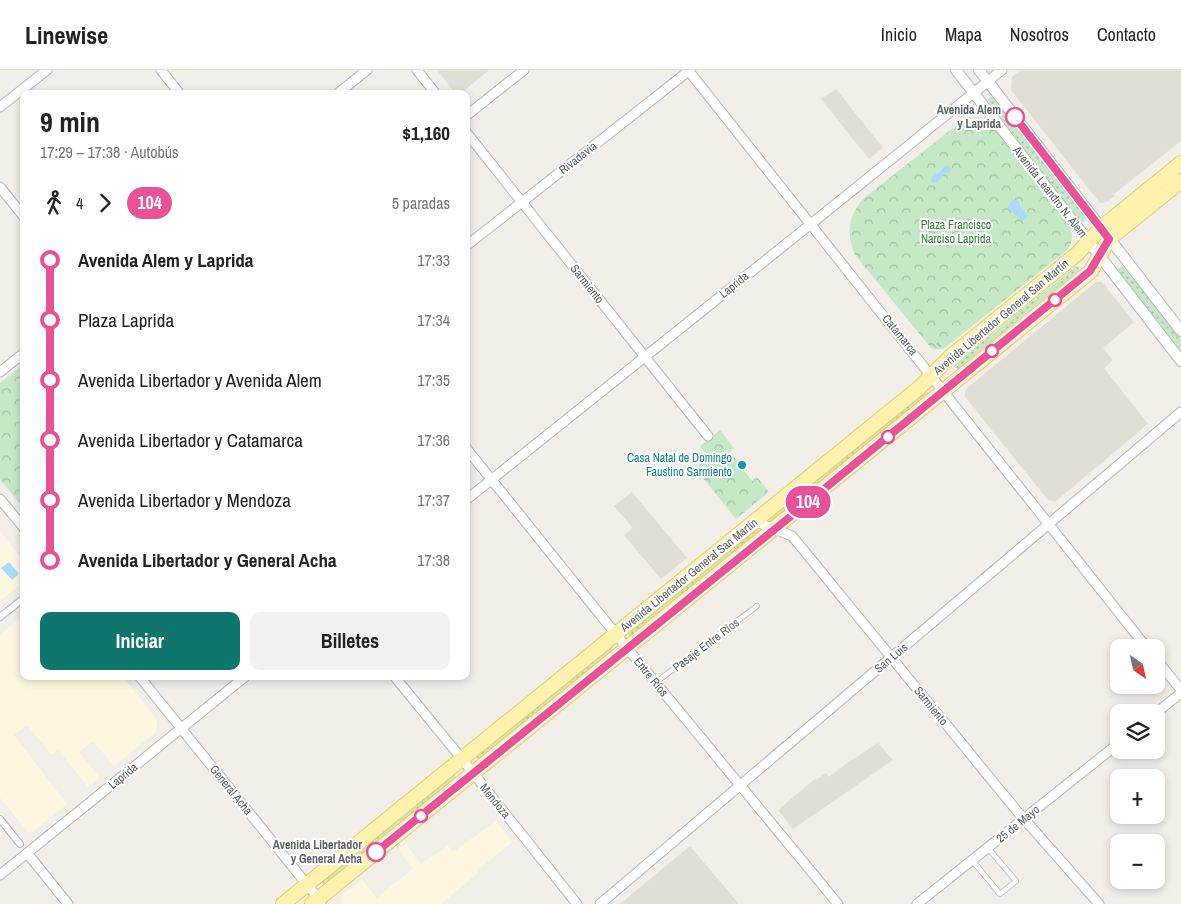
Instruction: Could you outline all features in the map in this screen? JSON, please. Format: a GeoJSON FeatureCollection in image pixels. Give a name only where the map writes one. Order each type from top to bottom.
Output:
{"type":"FeatureCollection","features":[{"type":"Feature","properties":{"kind":"main road","name":"Avenida Libertador General San Martín"},"geometry":{"type":"LineString","coordinates":[[318,902],[473,773],[1090,271],[1100,255],[1105,234],[1181,163]]}},
{"type":"Feature","properties":{"kind":"main road","name":"Avenida Libertador General San Martín"},"geometry":{"type":"LineString","coordinates":[[283,904],[919,388],[950,357],[1077,254],[1089,241],[1105,234],[1181,180]]}},
{"type":"Feature","properties":{"kind":"street"},"geometry":{"type":"LineString","coordinates":[[22,90],[47,70]]}},
{"type":"Feature","properties":{"kind":"street"},"geometry":{"type":"LineString","coordinates":[[161,70],[177,90]]}},
{"type":"Feature","properties":{"kind":"street"},"geometry":{"type":"LineString","coordinates":[[342,90],[367,70]]}},
{"type":"Feature","properties":{"kind":"street"},"geometry":{"type":"LineString","coordinates":[[417,70],[433,90]]}},
{"type":"Feature","properties":{"kind":"street"},"geometry":{"type":"LineString","coordinates":[[470,113],[524,70]]}},
{"type":"Feature","properties":{"kind":"street","name":"Rivadavia"},"geometry":{"type":"LineString","coordinates":[[470,243],[689,70]]}},
{"type":"Feature","properties":{"kind":"street","name":"Catamarca"},"geometry":{"type":"LineString","coordinates":[[689,70],[1140,639]]}},
{"type":"Feature","properties":{"kind":"street","name":"Avenida Leandro N. Alem"},"geometry":{"type":"LineString","coordinates":[[956,70],[1181,361]]}},
{"type":"Feature","properties":{"kind":"street","name":"Avenida Leandro N. Alem"},"geometry":{"type":"LineString","coordinates":[[979,70],[1181,331]]}},
{"type":"Feature","properties":{"kind":"street","name":"Laprida"},"geometry":{"type":"LineString","coordinates":[[470,497],[1002,70]]}},
{"type":"Feature","properties":{"kind":"street"},"geometry":{"type":"LineString","coordinates":[[0,107],[20,91]]}},
{"type":"Feature","properties":{"kind":"street","name":"Sarmiento"},"geometry":{"type":"LineString","coordinates":[[470,137],[708,436]]}},
{"type":"Feature","properties":{"kind":"street"},"geometry":{"type":"LineString","coordinates":[[0,187],[20,212]]}},
{"type":"Feature","properties":{"kind":"street"},"geometry":{"type":"LineString","coordinates":[[0,372],[20,356]]}},
{"type":"Feature","properties":{"kind":"street","name":"San Luis"},"geometry":{"type":"LineString","coordinates":[[600,904],[1181,412]]}},
{"type":"Feature","properties":{"kind":"street","name":"Entre Ríos"},"geometry":{"type":"LineString","coordinates":[[470,453],[655,683],[838,904]]}},
{"type":"Feature","properties":{"kind":"street"},"geometry":{"type":"LineString","coordinates":[[0,499],[20,523]]}},
{"type":"Feature","properties":{"kind":"street","name":"Sarmiento"},"geometry":{"type":"LineString","coordinates":[[754,521],[792,536],[1024,819],[1099,904]]}},
{"type":"Feature","properties":{"kind":"street"},"geometry":{"type":"LineString","coordinates":[[0,617],[20,601]]}},
{"type":"Feature","properties":{"kind":"street"},"geometry":{"type":"LineString","coordinates":[[1165,671],[1181,692],[1165,705]]}},
{"type":"Feature","properties":{"kind":"street","name":"General Acha"},"geometry":{"type":"LineString","coordinates":[[142,680],[307,884],[318,902]]}},
{"type":"Feature","properties":{"kind":"street","name":"Laprida"},"geometry":{"type":"LineString","coordinates":[[0,875],[241,680]]}},
{"type":"Feature","properties":{"kind":"street","name":"Mendoza"},"geometry":{"type":"LineString","coordinates":[[397,680],[577,904]]}},
{"type":"Feature","properties":{"kind":"street","name":"25 de Mayo"},"geometry":{"type":"LineString","coordinates":[[917,904],[1110,750]]}},
{"type":"Feature","properties":{"kind":"street"},"geometry":{"type":"LineString","coordinates":[[0,819],[20,844]]}},
{"type":"Feature","properties":{"kind":"street"},"geometry":{"type":"LineString","coordinates":[[28,853],[68,904]]}},
{"type":"Feature","properties":{"kind":"lane","name":"Pasaje Entre Ríos"},"geometry":{"type":"LineString","coordinates":[[655,683],[757,606]]}},
{"type":"Feature","properties":{"kind":"lane"},"geometry":{"type":"LineString","coordinates":[[972,860],[1000,894],[1016,882],[988,848]]}},
{"type":"Feature","properties":{"kind":"shaded area"},"geometry":{"type":"Polygon","coordinates":[[[437,70],[489,70],[465,90],[453,90],[437,70]]]}},
{"type":"Feature","properties":{"kind":"shaded area"},"geometry":{"type":"Polygon","coordinates":[[[1021,70],[1181,70],[1181,141],[1114,194],[1115,196],[1107,202],[1100,203],[1011,90],[1012,77],[1021,70]]]}},
{"type":"Feature","properties":{"kind":"shaded area"},"geometry":{"type":"Polygon","coordinates":[[[836,89],[883,148],[869,159],[821,99],[836,89]]]}},
{"type":"Feature","properties":{"kind":"shaded area"},"geometry":{"type":"Polygon","coordinates":[[[1096,282],[1102,282],[1134,322],[1103,348],[1113,360],[1104,368],[1148,424],[1055,502],[1048,500],[965,397],[966,389],[1096,282]]]}},
{"type":"Feature","properties":{"kind":"shaded area"},"geometry":{"type":"Polygon","coordinates":[[[632,492],[687,558],[661,579],[624,535],[633,528],[614,506],[632,492]]]}},
{"type":"Feature","properties":{"kind":"shaded area"},"geometry":{"type":"Polygon","coordinates":[[[0,531],[20,556],[20,585],[0,601],[0,531]]]}},
{"type":"Feature","properties":{"kind":"shaded area"},"geometry":{"type":"Polygon","coordinates":[[[20,619],[20,680],[125,680],[157,720],[156,732],[114,766],[93,741],[79,752],[100,778],[88,787],[58,750],[52,755],[27,725],[14,735],[67,804],[32,832],[28,832],[0,798],[0,634],[20,619]]]}},
{"type":"Feature","properties":{"kind":"shaded area"},"geometry":{"type":"Polygon","coordinates":[[[878,743],[893,760],[793,829],[778,810],[815,779],[826,773],[829,777],[878,743]]]}},
{"type":"Feature","properties":{"kind":"shaded area"},"geometry":{"type":"Polygon","coordinates":[[[496,821],[512,842],[441,904],[341,904],[342,895],[362,880],[377,898],[413,869],[399,849],[406,844],[421,864],[448,846],[453,852],[496,821]]]}},
{"type":"Feature","properties":{"kind":"shaded area"},"geometry":{"type":"Polygon","coordinates":[[[690,846],[739,904],[620,904],[690,846]]]}},
{"type":"Feature","properties":{"kind":"green space"},"geometry":{"type":"Polygon","coordinates":[[[990,97],[993,97],[1086,218],[1085,221],[1081,222],[988,101],[990,97]]]}},
{"type":"Feature","properties":{"kind":"green space","name":"Plaza Francisco Narciso Laprida"},"geometry":{"type":"Polygon","coordinates":[[[969,122],[983,124],[996,131],[1070,227],[1072,238],[1067,250],[946,347],[935,349],[931,348],[855,255],[850,240],[850,226],[854,212],[863,199],[958,124],[969,122]]]}},
{"type":"Feature","properties":{"kind":"green space"},"geometry":{"type":"Polygon","coordinates":[[[1076,266],[1079,270],[958,369],[955,367],[955,364],[1076,266]]]}},
{"type":"Feature","properties":{"kind":"green space"},"geometry":{"type":"Polygon","coordinates":[[[1123,266],[1181,340],[1181,352],[1118,270],[1123,266]]]}},
{"type":"Feature","properties":{"kind":"green space"},"geometry":{"type":"Polygon","coordinates":[[[20,367],[20,504],[0,479],[0,383],[20,367]]]}},
{"type":"Feature","properties":{"kind":"green space"},"geometry":{"type":"Polygon","coordinates":[[[924,391],[928,395],[770,523],[768,519],[924,391]]]}},
{"type":"Feature","properties":{"kind":"green space"},"geometry":{"type":"Polygon","coordinates":[[[720,430],[734,448],[730,452],[752,481],[757,477],[769,492],[736,519],[695,468],[708,457],[700,446],[720,430]]]}},
{"type":"Feature","properties":{"kind":"green space"},"geometry":{"type":"Polygon","coordinates":[[[755,528],[759,530],[759,533],[632,637],[629,635],[628,631],[755,528]]]}},
{"type":"Feature","properties":{"kind":"green space"},"geometry":{"type":"Polygon","coordinates":[[[610,647],[613,652],[481,760],[478,759],[476,755],[610,647]]]}},
{"type":"Feature","properties":{"kind":"green space"},"geometry":{"type":"Polygon","coordinates":[[[453,774],[456,779],[324,885],[321,880],[453,774]]]}},
{"type":"Feature","properties":{"kind":"water"},"geometry":{"type":"Polygon","coordinates":[[[948,165],[951,169],[949,172],[942,176],[937,183],[932,182],[932,177],[948,165]]]}},
{"type":"Feature","properties":{"kind":"water"},"geometry":{"type":"Polygon","coordinates":[[[1013,199],[1019,202],[1028,216],[1025,220],[1022,220],[1009,210],[1008,206],[1013,199]]]}},
{"type":"Feature","properties":{"kind":"water"},"geometry":{"type":"Polygon","coordinates":[[[9,562],[19,574],[12,580],[1,568],[9,562]]]}},
{"type":"Feature","properties":{"kind":"bus line","name":"104"},"geometry":{"type":"LineString","coordinates":[[376,852],[1090,271],[1109,239],[1015,117]]}},
{"type":"Feature","properties":{"kind":"place","name":"Avenida Alem y Laprida"},"geometry":{"type":"Point","coordinates":[1015,117]}},
{"type":"Feature","properties":{"kind":"place","name":"Casa Natal de Domingo Faustino Sarmiento"},"geometry":{"type":"Point","coordinates":[742,465]}},
{"type":"Feature","properties":{"kind":"place","name":"Avenida Libertador y General Acha"},"geometry":{"type":"Point","coordinates":[376,852]}}]}
